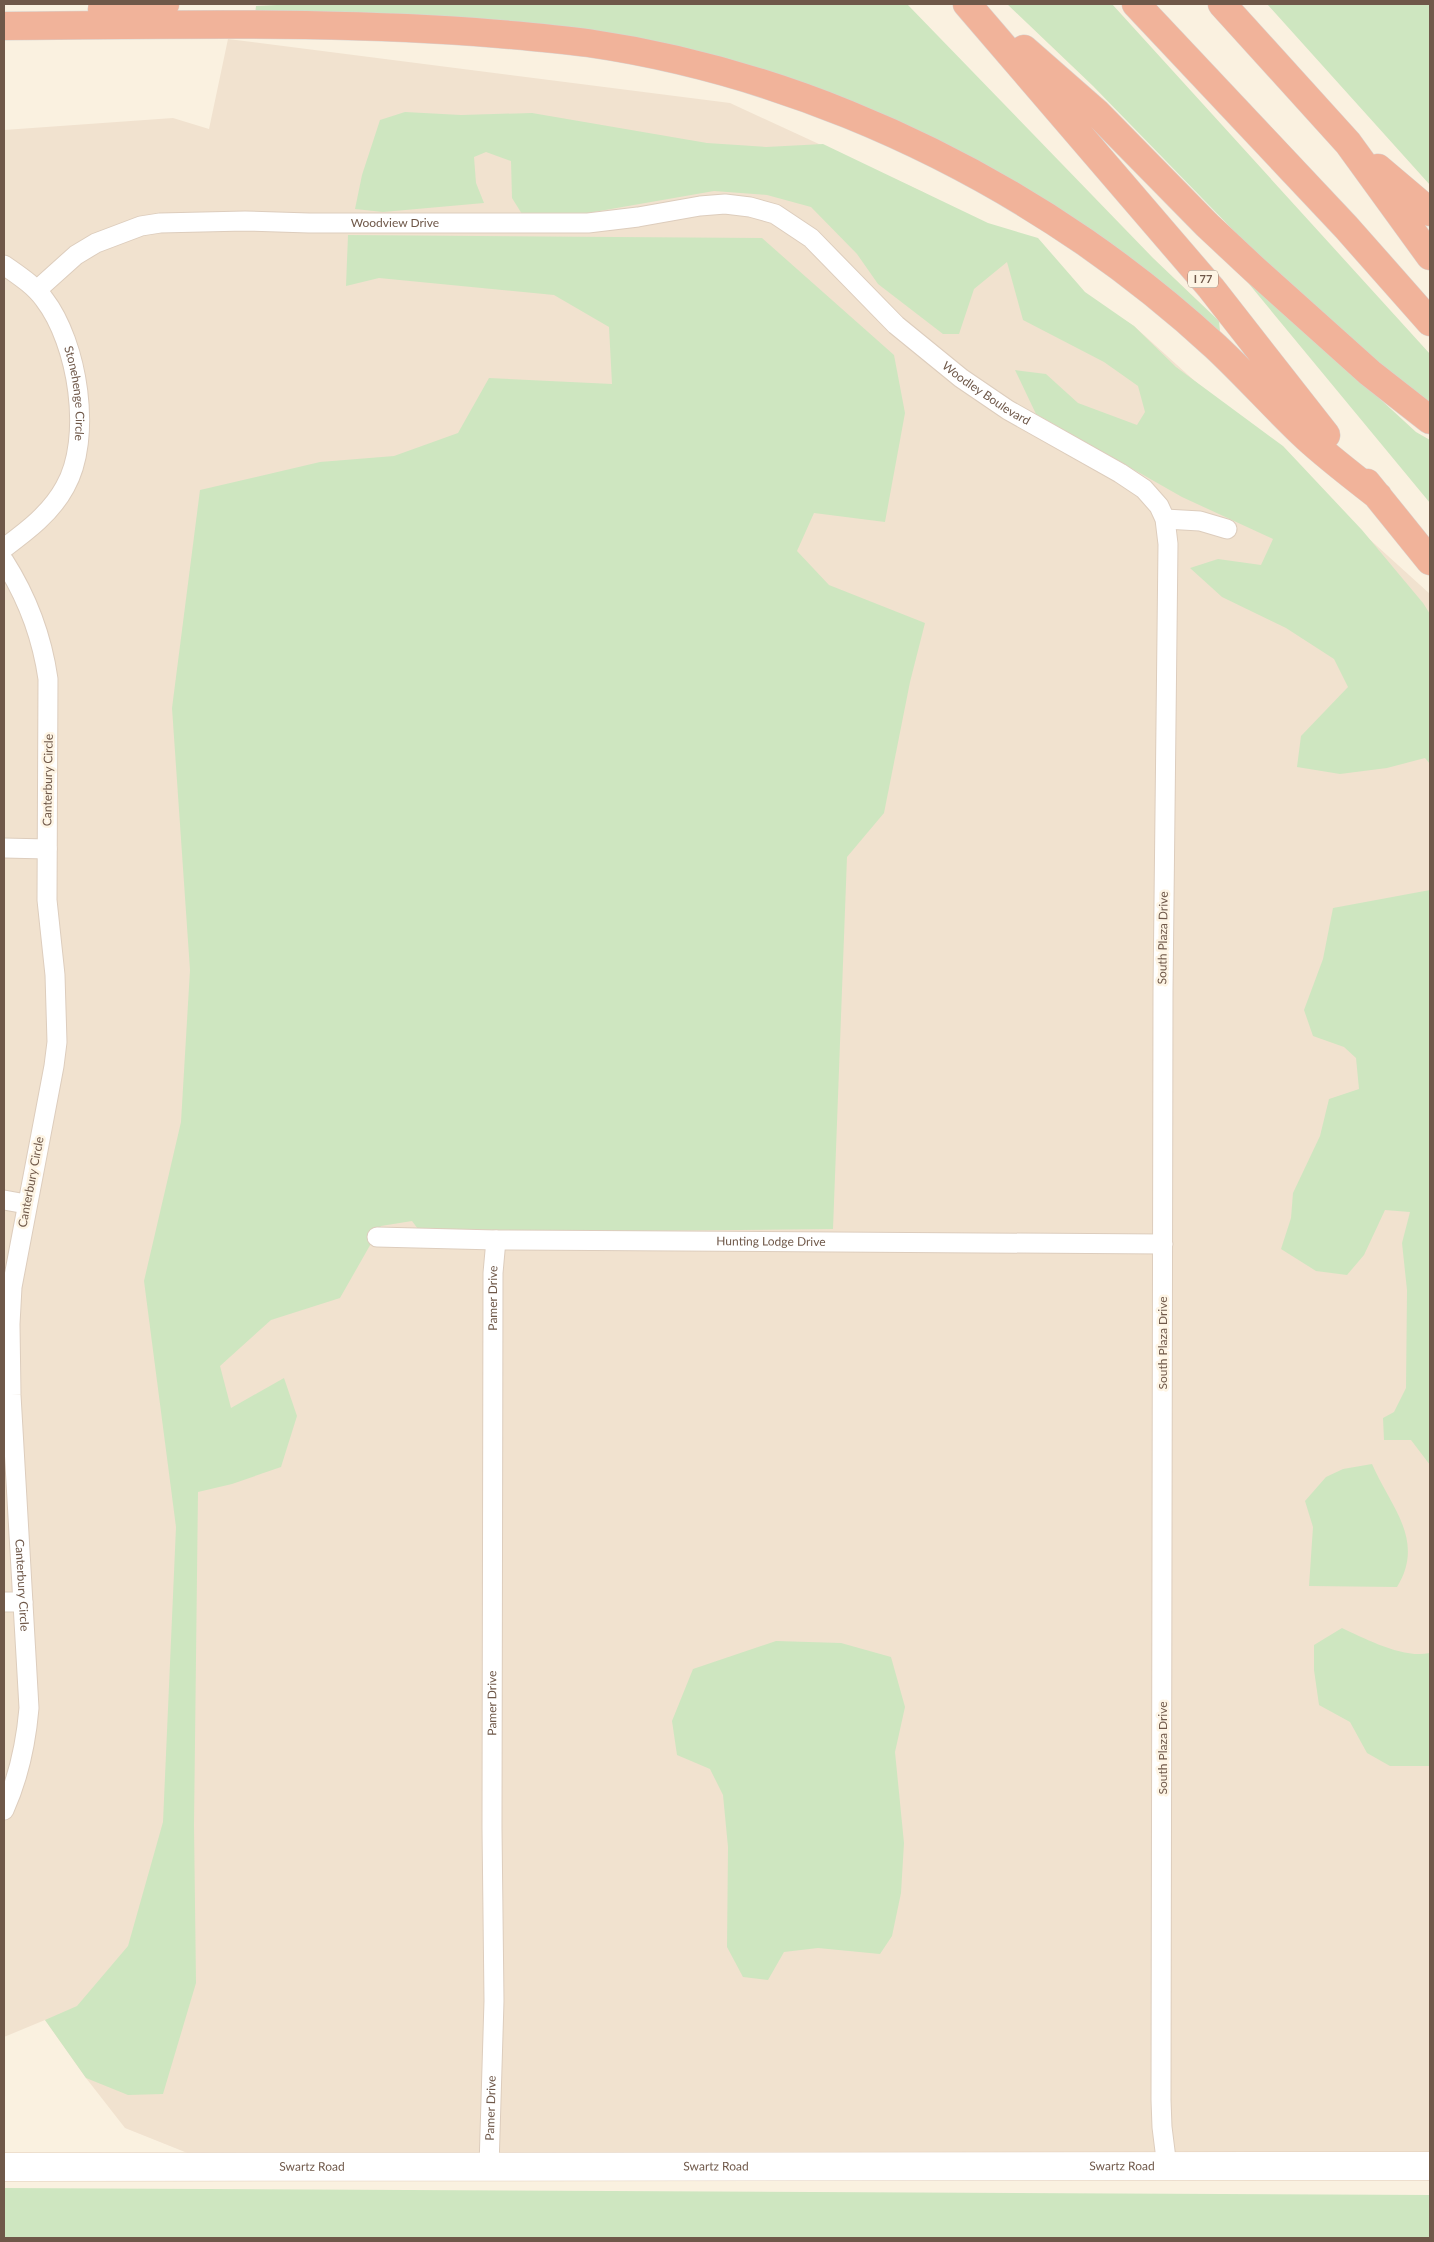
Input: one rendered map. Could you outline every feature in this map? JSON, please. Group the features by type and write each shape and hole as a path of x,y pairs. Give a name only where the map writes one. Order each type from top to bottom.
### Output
{"highway":[{"path":"4,16 165,4"},
{"name":"I 77","path":"967,4 1210,288 1301,404 1430,561"},
{"path":"972,4 1097,113 1207,225 1254,269 1370,373 1430,420"},
{"path":"1136,4 1346,227 1430,322"},
{"path":"1222,4 1348,143 1430,256"},
{"path":"4,26 250,23 342,25 539,37 590,43 686,62 798,96 910,141 998,188 1087,243 1181,316 1253,382 1307,438 1378,496"},
{"path":"1348,143 1430,212"}],"street":[{"name":"Woodview Drive","path":"37,290 76,255 96,243 141,226 160,223 245,221 309,223 588,222 638,217 700,206 725,204 750,206 769,212"},
{"name":"Woodley Boulevard","path":"769,212 787,221 811,238 896,325 961,378 1008,410 1120,472 1144,489 1159,506 1165,519"},
{"name":"Stonehenge Circle","path":"4,265 37,290 57,319 67,339 75,368 78,390 79,429 75,461 66,486 56,503 40,520 4,548"},
{"path":"1165,519 1200,521 1227,529"},
{"name":"South Plaza Drive","path":"1165,519 1168,544 1163,991 1161,2100 1167,2166"},
{"name":"Canterbury Circle","path":"4,561 26,601 45,658 49,711 47,900 55,975 57,1042 12,1286 10,1324 11,1395 29,1695 26,1737 15,1783 4,1810"},
{"path":"4,848 47,849"},
{"path":"4,1200 26,1204"},
{"name":"Hunting Lodge Drive","path":"377,1237 496,1240 1163,1244"},
{"name":"Pamer Drive","path":"490,2167 494,2001 492,1828 493,1273 496,1240"},
{"path":"4,1602 23,1602"},
{"name":"Swartz Road","path":"4,2167 1430,2166"}],"shaded area":[{"path":"228,39 730,103 923,192 1134,326 1430,594 1430,2155 190,2154 125,2128 86,2078 45,2020 4,2037 4,130 173,118 209,129"}],"green space":[{"path":"297,4 907,4 1153,258 1219,321 1221,341 1052,213 734,67 255,15 256,6"},
{"path":"1007,4 1112,4 1430,354 1430,404 1309,308 1093,86"},
{"path":"1267,4 1430,4 1430,185"},
{"path":"405,112 461,115 532,113 707,143 766,147 823,144 988,223 1038,238 1085,292 1134,326 1176,367 1283,446 1362,530 1423,603 1430,614 1430,764 1425,758 1387,768 1340,774 1297,767 1301,736 1348,687 1334,659 1286,628 1222,597 1190,568 1218,559 1261,565 1273,539 1182,497 1036,414 1015,370 1046,374 1078,403 1137,425 1145,412 1138,386 1104,362 1023,320 1007,262 974,289 959,334 943,334 878,284 857,254 811,207 767,195 714,191 588,213 522,214 512,198 511,161 486,152 474,157 476,183 484,203 383,212 355,209 362,175 380,120"},
{"path":"348,235 762,238 894,355 905,413 885,522 814,513 797,551 829,585 925,623 910,682 884,813 847,857 833,1229 421,1233 412,1221 381,1226 340,1298 271,1320 220,1366 231,1408 284,1378 297,1416 281,1467 232,1484 198,1492 194,1825 196,1983 163,2094 128,2095 86,2078 45,2020 77,2006 128,1946 163,1822 176,1527 144,1281 181,1122 190,970 172,708 200,490 320,462 394,456 458,433 489,378 612,384 609,327 554,295 379,278 346,286"},
{"path":"1230,261 1416,432 1430,440 1430,503"},
{"path":"1430,890 1430,1465 1411,1440 1384,1440 1383,1418 1394,1412 1406,1388 1407,1290 1402,1243 1410,1212 1385,1210 1364,1255 1347,1275 1316,1271 1281,1249 1291,1218 1293,1193 1320,1136 1329,1099 1359,1089 1356,1058 1344,1047 1313,1036 1304,1010 1323,959 1333,908"},
{"path":"1372,1464 1402,1524 1407,1539 1408,1554 1405,1570 1397,1587 1309,1586 1313,1527 1305,1501 1326,1477 1343,1469"},
{"path":"1342,1628 1397,1651 1419,1654 1430,1653 1430,1766 1390,1766 1367,1753 1350,1722 1319,1705 1314,1670 1314,1645"},
{"path":"776,1641 841,1643 891,1657 905,1707 895,1752 904,1843 901,1893 892,1936 880,1954 818,1948 784,1952 768,1980 743,1977 727,1947 728,1847 723,1795 710,1769 677,1755 672,1721 693,1669"},
{"path":"4,2188 1430,2195 1430,2238 4,2238"}]}
